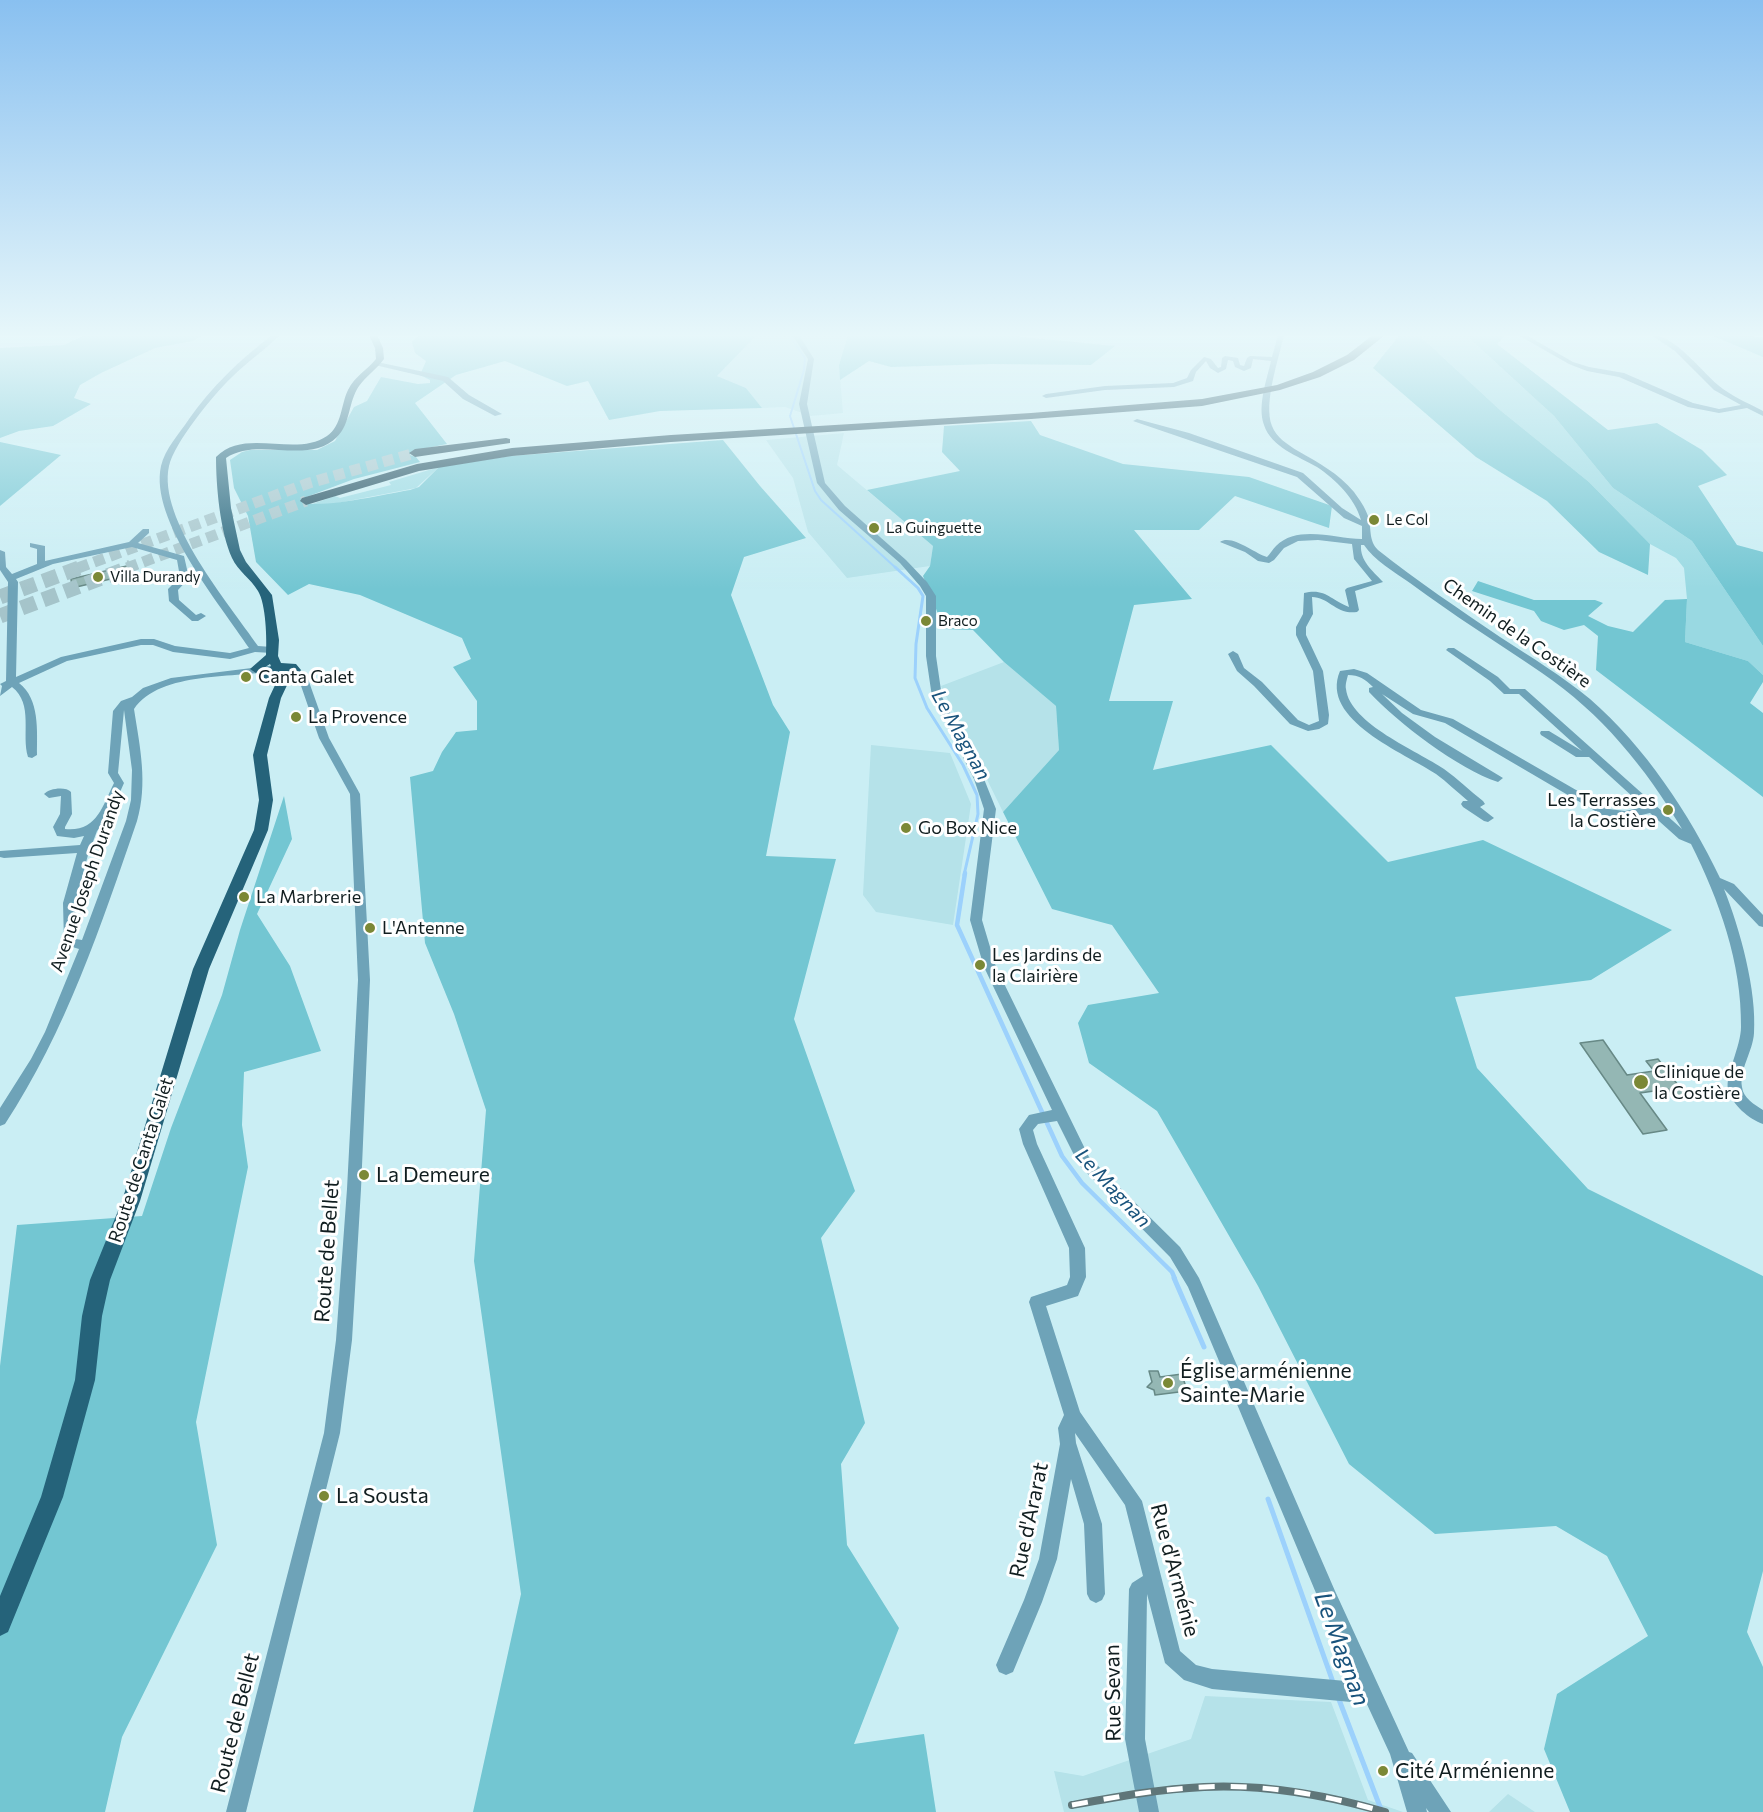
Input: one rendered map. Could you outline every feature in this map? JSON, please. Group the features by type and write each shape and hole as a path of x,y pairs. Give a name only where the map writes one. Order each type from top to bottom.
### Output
{"highway":[{"path":"414,453 482,443 547,437 812,420"},
{"path":"306,501 417,468 488,455 557,448 975,420"}],"main road":[{"path":"256,669 278,669 263,588 238,558 221,457 237,448 300,447 330,439 340,430 343,420"},
{"name":"Route de Canta Galet","path":"0,1624 52,1497 68,1446 85,1380 92,1317 100,1280 131,1201 201,969 261,830 266,800 260,755 278,669"}],"street":[{"path":"191,420 172,448 164,470 166,501 192,559 255,649 278,669"},
{"path":"807,420 822,483 849,513 891,549 931,596 931,656 937,697 982,787 990,809 977,900 978,932 1017,1028 1048,1116 1084,1161 1175,1252 1194,1283 1328,1598 1399,1752 1417,1812"},
{"path":"1233,654 1240,669 1258,684 1294,722 1308,728 1320,725 1324,722 1324,715 1318,671 1301,635 1301,627 1308,614 1309,593 1322,594 1346,611 1351,611 1354,609 1350,590 1378,582 1360,560 1356,549 1362,542 1365,524 1359,506 1330,474 1270,432 1266,420"},
{"path":"1137,421 1186,435 1300,476 1311,481 1346,516 1365,524"},
{"path":"11,578 41,566 132,544 146,531"},
{"path":"1224,542 1248,550 1261,559 1269,560 1279,547 1287,542 1323,537 1362,542"},
{"name":"Chemin de la Costière","path":"1362,542 1457,611 1573,688 1621,737 1676,810 1696,842 1736,935 1747,1026 1745,1049 1735,1071 1734,1088 1746,1106 1763,1118"},
{"path":"132,544 181,558 185,578 173,589 174,601 195,619 201,616"},
{"path":"33,545 42,548 41,566"},
{"path":"0,693 5,684 13,582 2,567 1,552"},
{"path":"5,684 64,659 141,642 154,642 181,650 238,657 255,649"},
{"path":"1451,650 1494,679 1508,692 1521,691 1652,809 1686,838 1696,842"},
{"path":"226,674 256,669"},
{"path":"87,946 74,945 69,938 69,903 92,830 103,817 119,783 113,773 118,711 125,703 152,688 171,681 278,669"},
{"name":"Route de Bellet","path":"236,1812 332,1433 344,1340 354,1200 364,980 355,794 324,738 309,691 278,669"},
{"path":"1479,804 1440,772 1375,734 1353,711 1344,697 1339,682 1343,673 1356,670 1418,712 1449,721 1606,812 1625,815 1652,809"},
{"path":"5,684 19,687 29,705 32,755"},
{"path":"1380,688 1373,690 1419,730 1479,770 1498,778"},
{"name":"Avenue Joseph Durandy","path":"0,1120 34,1067 87,946 135,807 139,781 129,709 135,699"},
{"path":"1545,733 1580,755 1591,754"},
{"path":"1440,772 1442,779 1452,791 1488,818"},
{"path":"49,794 66,792 66,814 59,827 62,833 74,834 92,830"},
{"path":"4,854 85,849"},
{"path":"1713,880 1730,887 1763,923"},
{"path":"1048,1116 1026,1129 1029,1144 1077,1248 1078,1277 1072,1291 1037,1302 1073,1416"},
{"name":"Rue d'Ararat","path":"1006,1665 1034,1602 1048,1559 1068,1444 1066,1428 1073,1416"},
{"name":"Rue d'Arménie","path":"1073,1416 1133,1501 1172,1656 1191,1673 1212,1679 1318,1690 1351,1692 1371,1690"},
{"path":"1068,1444 1093,1524 1096,1594"},
{"name":"Rue Sevan","path":"1149,1812 1136,1739 1135,1696 1138,1589 1153,1582"},
{"path":"1399,1752 1441,1812"}],"shaded area":[{"path":"0,420 64,420 53,426 19,431 0,438"},
{"path":"347,420 428,420 447,444 412,451 410,455 416,457 420,462 354,479 301,499 301,501 308,504 335,503 410,490 419,487 439,467 510,456 723,440 806,538 744,557 731,595 773,705 790,732 766,856 836,859 794,1019 855,1191 821,1238 865,1423 841,1464 847,1545 899,1628 854,1744 924,1734 936,1812 473,1812 521,1594 474,1261 486,1110 454,1014 425,943 410,777 433,771 442,752 456,732 477,730 477,701 453,667 471,659 462,638 360,595 309,584 288,595 256,562 248,516 234,488 230,460 250,450 317,450 335,441"},
{"path":"1433,420 1512,420 1589,482 1650,544 1648,575 1599,552 1547,501 1476,457"},
{"path":"1512,420 1557,420 1613,488 1692,541 1763,646 1763,675 1748,661 1685,642 1687,599 1684,568 1676,558 1650,544 1589,482"},
{"path":"1557,420 1595,420 1608,430 1657,423 1702,450 1727,475 1698,486 1737,545 1763,552 1763,646 1692,541 1613,488"},
{"path":"1031,421 1040,435 1123,464 1249,477 1332,506 1329,528 1235,496 1199,530 1134,530 1192,599 1134,605 1109,701 1173,701 1153,770 1271,745 1388,862 1483,840 1672,930 1591,980 1455,997 1477,1068 1588,1189 1763,1276 1763,1571 1747,1632 1763,1667 1763,1812 1570,1812 1544,1749 1557,1694 1648,1636 1607,1556 1556,1526 1435,1534 1349,1464 1258,1286 1157,1111 1089,1063 1078,1023 1088,1005 1159,993 1112,925 1052,909 1003,812 1059,750 1056,706 1004,662 973,630 944,629 923,576 930,566 933,546 867,490 960,471 942,452 944,426"},
{"path":"844,433 837,465 933,546 930,566 847,578 808,532 793,478 766,440"},
{"path":"0,442 61,455 0,506"},
{"path":"439,467 416,488 322,506 309,505 335,496 340,498 391,485 389,482"},
{"path":"1478,581 1534,600 1595,600 1603,603 1588,616 1608,626 1633,632 1665,600 1687,599 1685,642 1748,661 1763,675 1763,682 1750,703 1763,713 1763,797 1596,670 1598,636 1584,625 1564,630 1541,621 1534,611 1472,591"},
{"path":"1004,662 1056,706 1059,750 1003,812 941,686"},
{"path":"871,745 950,753 971,804 953,925 876,912 863,895"},
{"path":"284,796 292,839 257,914 290,966 321,1051 244,1072 242,1125 248,1167 196,1422 217,1545 122,1737 105,1812 0,1812 0,1366 17,1225 142,1216 171,1128 222,995 240,930"},
{"path":"1205,1696 1331,1702 1368,1800 1403,1812 1064,1812 1054,1771 1083,1776 1191,1739"},
{"path":"1508,1794 1535,1812 1489,1812"}],"building":[{"name":"Villa Durandy","path":"131,565 132,574 72,588 71,579"},
{"name":"Clinique de la Costière","path":"1603,1040 1627,1075 1654,1071 1646,1061 1658,1059 1688,1098 1676,1100 1668,1089 1640,1093 1667,1130 1643,1134 1580,1043"},
{"name":"Église arménienne Sainte-Marie","path":"1149,1371 1158,1371 1160,1377 1182,1374 1187,1391 1155,1395 1154,1390 1147,1387 1152,1382"}],"waterway":[{"name":"Le Magnan","path":"791,420 815,491 821,500 896,568"},
{"name":"Le Magnan","path":"895,567 918,588 923,596 916,644 915,678 927,708 963,765 977,795 978,814 964,875"},
{"name":"Le Magnan","path":"965,873 957,925 1062,1156 1082,1183 1172,1272 1175,1279"},
{"name":"Le Magnan","path":"1174,1278 1204,1347"},
{"name":"Le Magnan","path":"1268,1499 1334,1685"},
{"name":"Le Magnan","path":"1338,1697 1382,1812"}],"tunnel":[{"path":"78,568 309,483 415,453"},
{"path":"127,568 306,501"},
{"path":"0,597 82,567"},
{"path":"0,616 131,567"}],"railway":[{"path":"1072,1805 1154,1791 1250,1787 1296,1792 1385,1812"}],"place":[{"name":"Le Col","path":"1374,520"},
{"name":"La Guinguette","path":"874,528"},
{"name":"Villa Durandy","path":"98,577"},
{"name":"Braco","path":"926,621"},
{"name":"Canta Galet","path":"246,677"},
{"name":"La Provence","path":"296,717"},
{"name":"Les Terrasses la Costière","path":"1668,810"},
{"name":"Go Box Nice","path":"906,828"},
{"name":"La Marbrerie","path":"244,897"},
{"name":"L'Antenne","path":"370,928"},
{"name":"Les Jardins de la Clairière","path":"980,965"},
{"name":"Clinique de la Costière","path":"1641,1082"},
{"name":"La Demeure","path":"364,1175"},
{"name":"Église arménienne Sainte-Marie","path":"1168,1383"},
{"name":"La Sousta","path":"324,1496"},
{"name":"Cité Arménienne","path":"1383,1771"}]}
